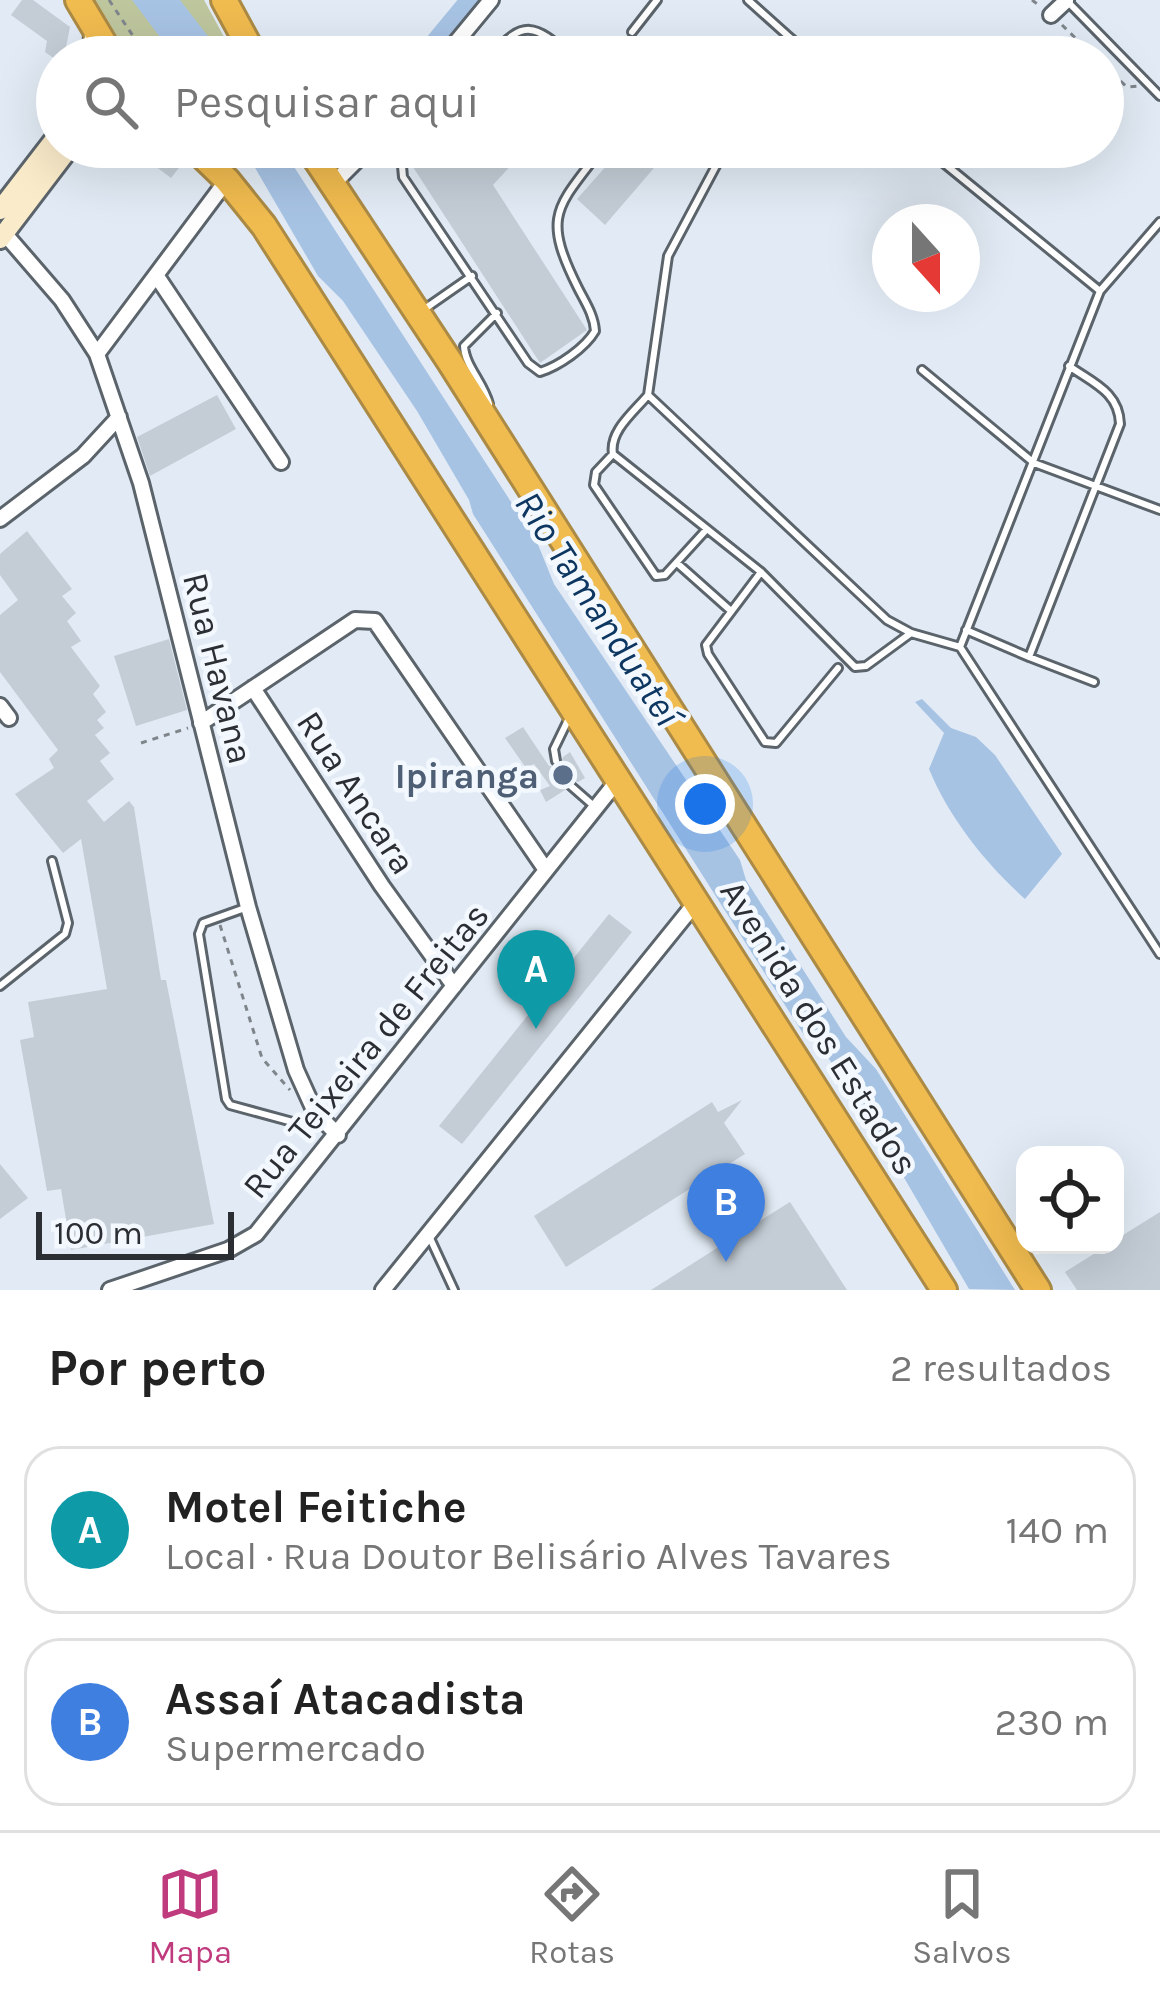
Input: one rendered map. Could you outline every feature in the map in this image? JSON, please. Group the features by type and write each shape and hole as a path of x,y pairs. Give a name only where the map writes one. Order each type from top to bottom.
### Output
{"highway":[{"path":"77,0 90,36"},
{"path":"224,0 244,36"},
{"name":"Avenida dos Estados","path":"214,168 264,226 944,1290"},
{"name":"Avenida dos Estados","path":"328,168 1038,1290"}],"main road":[{"path":"0,210 36,163"},
{"path":"2,236 54,168"}],"street":[{"path":"461,36 491,0"},
{"path":"1051,15 1065,0"},
{"path":"339,180 350,168"},
{"path":"97,354 227,181"},
{"name":"Rua Havana","path":"2,236 62,300 97,354 141,483 248,907 306,1096 338,1135"},
{"path":"156,275 281,462"},
{"path":"0,519 83,456 119,417"},
{"path":"202,723 355,620 368,620 380,626 546,870"},
{"name":"Rua Ancara","path":"253,688 382,886 454,986"},
{"name":"Rua Teixeira de Freitas","path":"110,1290 243,1243 256,1234 618,779"},
{"path":"383,1290 697,901"}],"lane":[{"path":"632,32 656,0"},
{"path":"748,0 787,35"},
{"path":"1065,0 1101,36"},
{"path":"512,36 527,28 538,28 547,36"},
{"path":"1124,60 1160,96"},
{"path":"402,168 403,177 533,370 540,372 591,339 595,323 561,255 555,219 562,201 587,168"},
{"path":"715,168 668,256 648,395 618,430 611,444 613,454 761,572 855,667 866,666 910,633"},
{"path":"950,168 1100,291"},
{"path":"960,647 1100,291 1160,222"},
{"path":"419,313 472,276"},
{"path":"490,425 485,389 464,346 497,313"},
{"path":"1028,657 1120,424 1120,408 1112,395 1070,366"},
{"path":"922,370 1034,463 1160,510"},
{"path":"648,395 887,620 910,633 960,647 1160,954"},
{"path":"613,454 596,472 594,485 656,576 665,575 706,530"},
{"path":"676,563 731,610"},
{"path":"761,572 710,636 708,654 766,742 776,743 838,668"},
{"path":"966,630 1094,682"},
{"path":"556,761 554,748 573,709"},
{"path":"571,786 595,807"},
{"path":"0,986 65,934 68,922 52,861"},
{"path":"248,907 203,923 199,934 227,1103 300,1124 323,1120"},
{"path":"428,1232 454,1290"}],"path":[{"path":"109,0 133,36"},
{"path":"1032,0 1073,36"},
{"path":"1124,85 1127,88"},
{"path":"141,743 202,723"},
{"path":"218,918 262,1058 282,1085 306,1096"}],"green space":[{"path":"87,0 204,0 224,36 111,36"}],"water":[{"path":"132,0 180,0 208,36 159,36"},
{"path":"255,168 295,168 537,542 554,584 740,860 746,880 846,1037 876,1069 1015,1290 969,1289 875,1128 823,1050 804,1035 473,514 417,411 343,301 318,276"},
{"path":"922,699 951,728 976,737 995,755 1062,854 1025,899 970,839 937,787 929,769 944,733 915,702"}],"building":[{"path":"22,0 33,0 70,27 68,36 40,36 11,15"},
{"path":"158,168 179,168 171,178"},
{"path":"414,168 509,168 493,185 587,330 540,363"},
{"path":"604,168 654,168 605,225 577,199"},
{"path":"217,395 236,429 150,476 137,437"},
{"path":"27,531 72,589 62,596 76,613 67,621 81,641 71,647 100,686 93,694 106,712 97,720 104,728 95,735 110,753 100,761 114,779 87,801 104,822 129,801 134,807 161,980 166,980 214,1224 71,1250 61,1189 47,1191 20,1040 34,1037 28,1002 107,989 81,839 63,853 15,794 54,768 49,759 58,750 0,672 0,615 18,600 0,575 0,554"},
{"path":"169,639 187,710 136,726 114,656"},
{"path":"523,727 549,766 560,767 570,752 585,778 568,779 565,790 546,802 540,790 550,786 534,764 526,768 505,738"},
{"path":"609,914 632,932 462,1144 439,1126"},
{"path":"742,1100 724,1123 745,1154 566,1267 534,1216 712,1102 718,1112"},
{"path":"0,1164 28,1198 0,1219"},
{"path":"790,1202 847,1290 651,1290 739,1234"},
{"path":"1160,1212 1160,1290 1077,1290 1065,1272 1094,1254 1124,1254 1124,1234"}],"waterway":[{"path":"443,36 473,0"}],"place":[{"name":"Ipiranga","path":"563,775"},
{"name":"Motel Feitiche","path":"536,1029"},
{"name":"Assaí Atacadista","path":"726,1262"}],"water label":[{"name":"Rio Tamanduateí","path":"599,608"}]}
